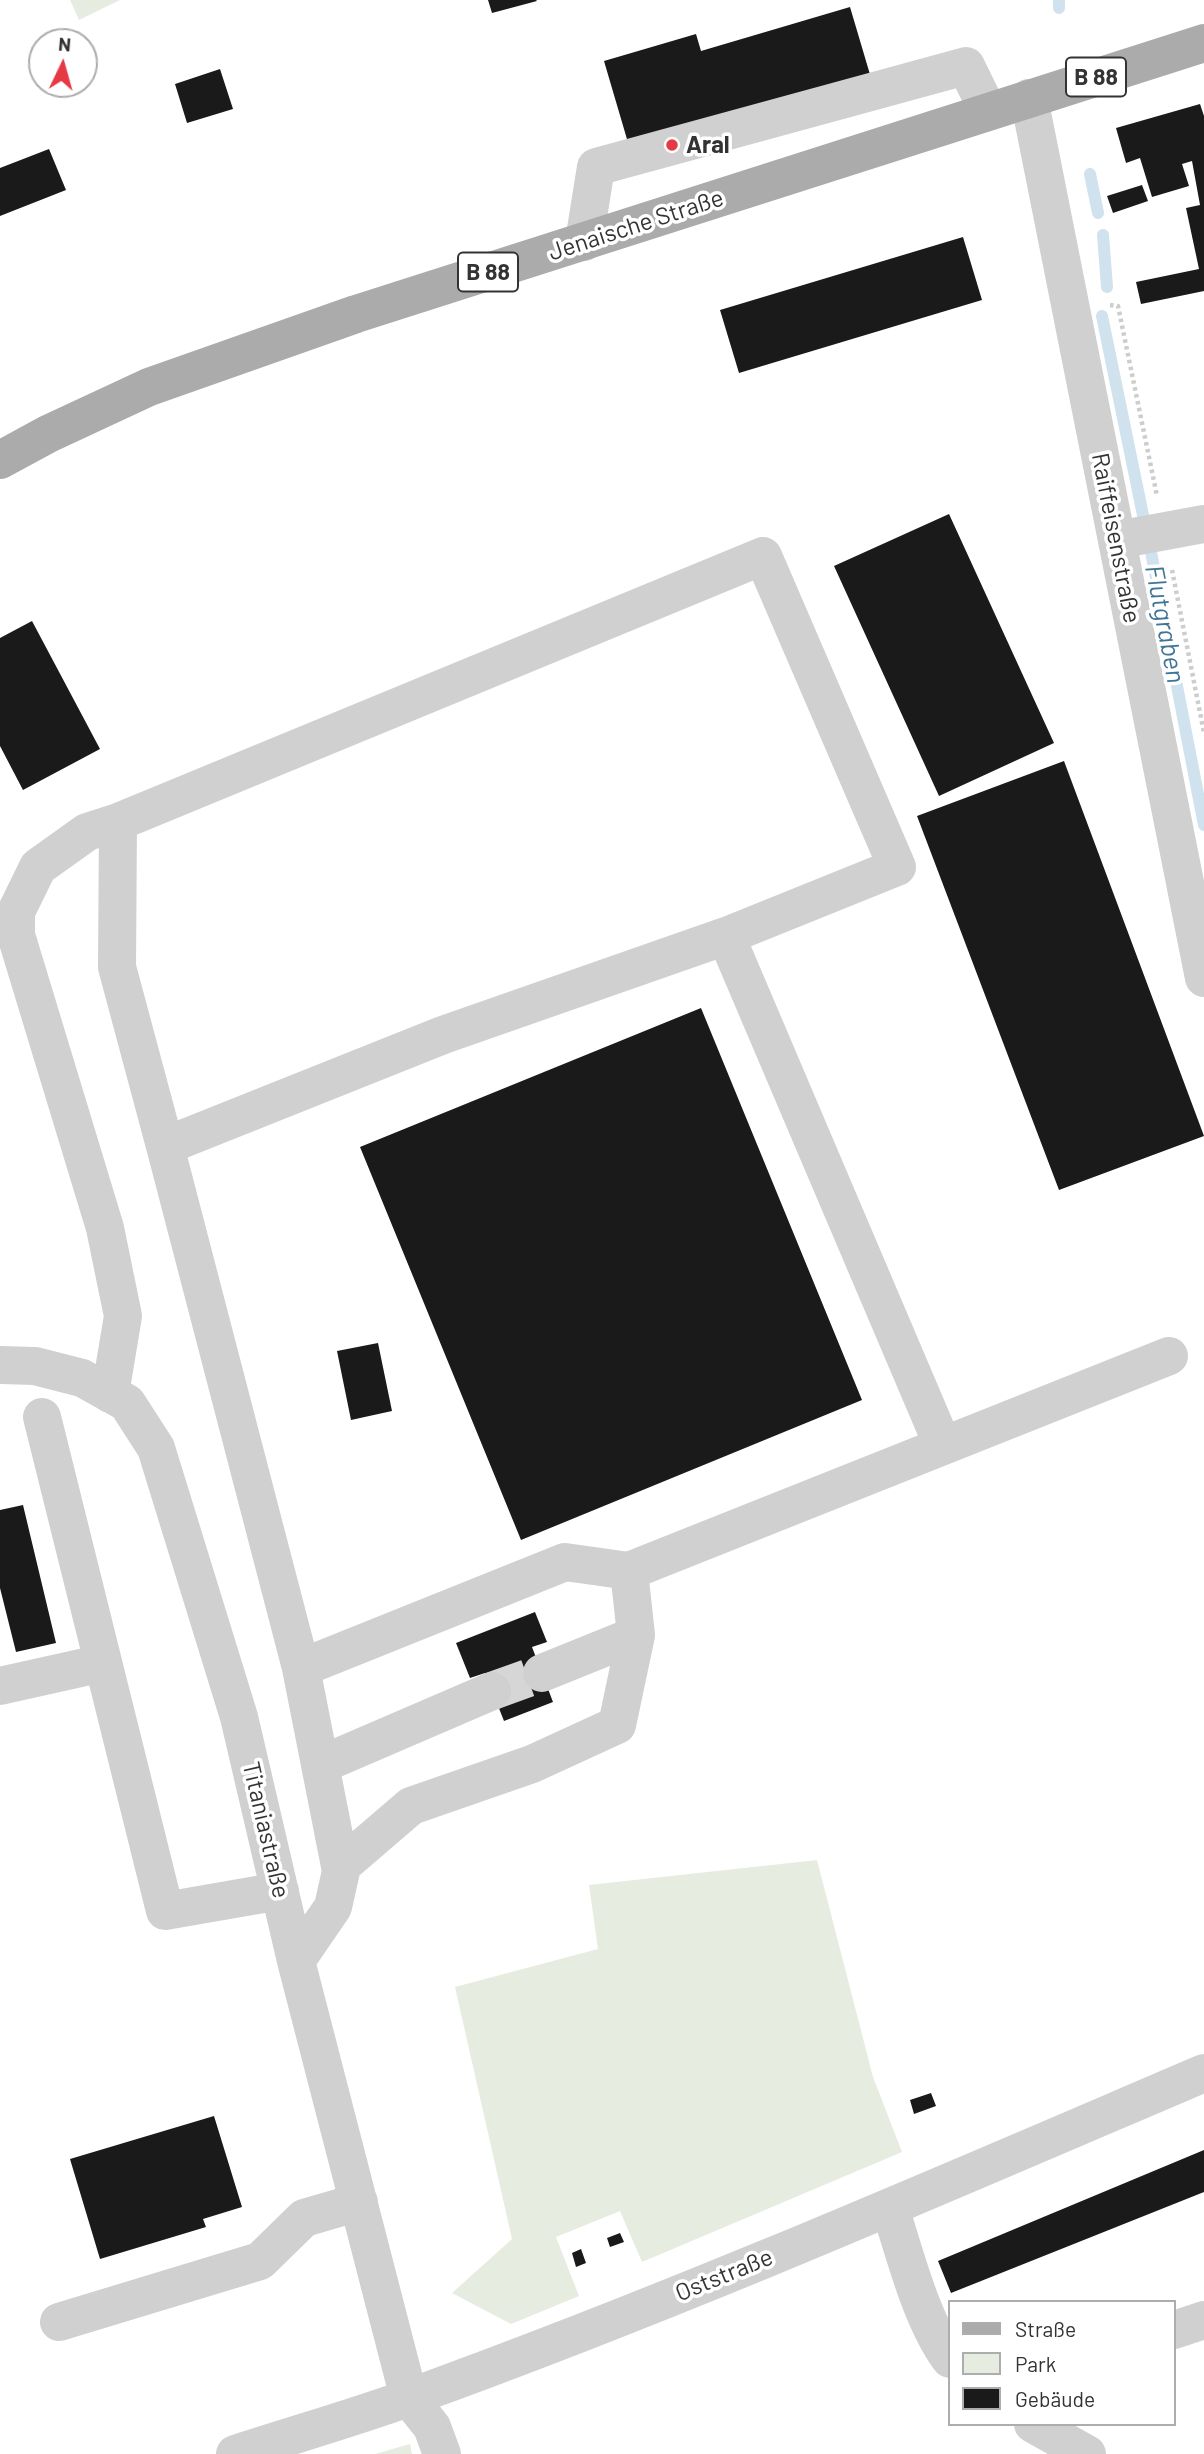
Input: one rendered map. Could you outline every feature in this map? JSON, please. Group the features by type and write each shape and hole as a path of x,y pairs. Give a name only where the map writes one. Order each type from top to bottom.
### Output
{"main road":[{"name":"Jenaische Straße","path":"0,460 48,434 149,387 356,314 1204,43"}],"street":[{"path":"584,242 596,167 966,66 988,111"},
{"name":"Raiffeisenstraße","path":"1029,98 1204,978"},
{"path":"1117,541 1204,524"},
{"path":"110,1394 123,1316 105,1228 16,935 16,912 38,867 87,832 118,822 763,556 897,867 726,936 443,1035 165,1146"},
{"path":"118,822 117,967 301,1668 340,1867 333,1907 296,1961"},
{"path":"726,936 943,1446"},
{"path":"301,1668 565,1562 629,1571 1169,1356"},
{"name":"Titaniastraße","path":"0,1365 35,1366 82,1378 127,1403 156,1448 240,1717 296,1961 409,2398"},
{"path":"42,1417 165,1911 280,1891"},
{"path":"340,1867 411,1806 532,1764 617,1725 636,1635 629,1571"},
{"path":"542,1673 636,1635"},
{"path":"0,1686 103,1663"},
{"path":"320,1765 492,1691"},
{"name":"Oststraße","path":"234,2454 409,2398 671,2297 890,2208 1204,2073"},
{"path":"60,2322 260,2261 304,2218 359,2202"},
{"path":"890,2208 919,2295 948,2355"},
{"path":"1176,2329 1204,2320"},
{"path":"409,2398 432,2427 442,2454"},
{"path":"1037,2426 1087,2454"}],"green space":[{"path":"70,0 120,0 79,20"},
{"path":"817,1860 873,2077 902,2152 642,2262 620,2211 556,2237 579,2296 511,2324 452,2293 512,2239 455,1987 598,1949 589,1885"},
{"path":"410,2444 412,2454 375,2454"}],"building":[{"path":"488,0 536,0 537,1 492,13"},
{"path":"850,7 874,88 629,146 604,61 696,34 701,51"},
{"path":"220,69 233,109 187,123 175,84"},
{"path":"1200,104 1204,116 1204,291 1141,304 1136,282 1199,269 1186,208 1200,205 1192,161 1182,164 1189,186 1152,197 1140,158 1126,163 1116,128"},
{"path":"49,149 66,190 0,216 0,168"},
{"path":"1142,185 1148,201 1113,213 1107,196"},
{"path":"963,237 982,300 739,373 720,310"},
{"path":"949,514 1054,743 939,796 834,566"},
{"path":"32,621 100,749 23,790 0,746 0,638"},
{"path":"1064,761 1204,1136 1059,1190 917,816"},
{"path":"701,1008 862,1400 521,1540 360,1147"},
{"path":"378,1343 392,1411 351,1420 337,1351"},
{"path":"23,1505 56,1643 16,1652 0,1588 0,1510"},
{"path":"535,1612 547,1642 532,1647 553,1702 504,1721 485,1673 470,1678 456,1643"},
{"path":"931,2093 936,2106 914,2114 910,2100"},
{"path":"214,2116 242,2207 203,2219 206,2227 100,2259 70,2159"},
{"path":"1204,2150 1204,2192 951,2293 938,2261"},
{"path":"620,2233 624,2242 610,2247 607,2238"},
{"path":"581,2249 586,2263 576,2267 572,2253"}],"waterway":[{"name":"Flutgraben","path":"1059,0 1059,8"},
{"name":"Flutgraben","path":"1090,174 1098,213"},
{"name":"Flutgraben","path":"1103,235 1107,287"},
{"name":"Flutgraben","path":"1102,316 1144,520"},
{"name":"Flutgraben","path":"1150,547 1204,825"}],"tunnel":[{"path":"492,1691 542,1673"}],"place":[{"name":"Aral","path":"672,145"}]}
